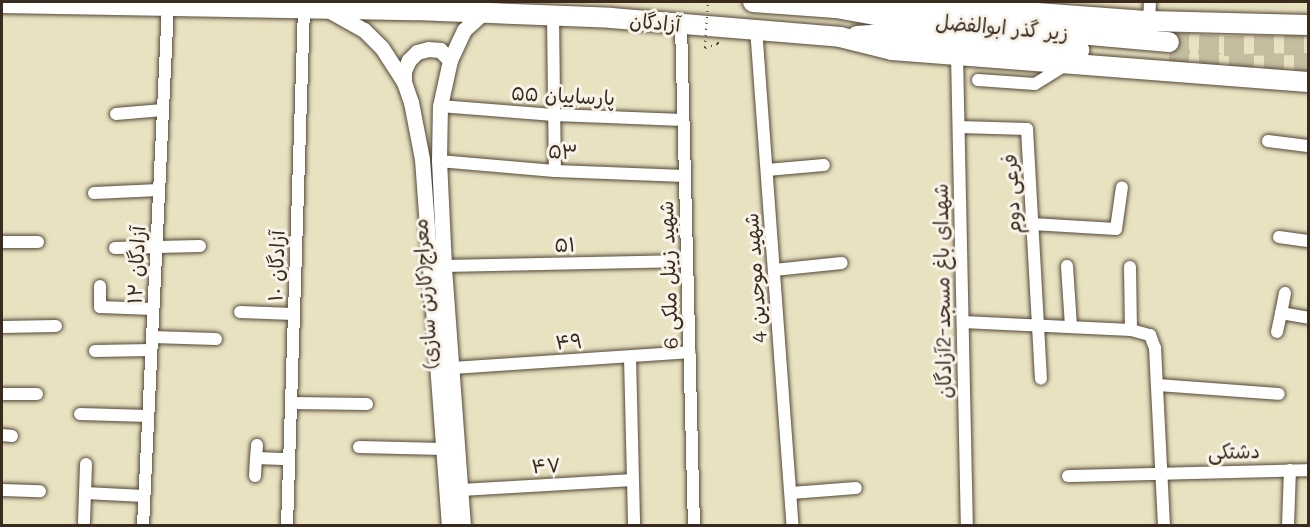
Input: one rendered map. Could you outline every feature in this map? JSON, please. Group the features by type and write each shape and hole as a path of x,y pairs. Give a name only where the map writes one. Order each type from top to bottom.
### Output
{"main road":[{"name":"آزادگان","path":"8,2 483,13 756,28 840,37"},
{"path":"761,2 836,8 901,3 1150,11 1304,28"},
{"name":"زیر گذر ابوالفضل","path":"836,8 887,17 1169,50 888,34 840,37"},
{"path":"840,37 892,50 1308,82"},
{"path":"1275,79 1304,73 1308,70"}],"street":[{"name":"۱۲ آزادگان","path":"143,525 168,6"},
{"name":"۱۰ آزادگان","path":"287,525 304,8"},
{"name":"معراج(کارتن سازی)","path":"326,9 364,30 382,48 404,82 411,102 422,159 449,525"},
{"name":"معراج(کارتن سازی)","path":"463,525 444,266 439,161 440,105 450,60 464,30 483,13"},
{"path":"553,16 555,171"},
{"name":"6 شهید زینل ملکی","path":"681,24 694,525"},
{"name":"4 شهید موحدین","path":"756,28 793,525"},
{"path":"404,82 404,70 409,60 417,52 428,49 440,50 450,60"},
{"name":"شهدای‌ باغ مسجد-2آزادگان","path":"957,56 967,525"},
{"path":"994,59 995,81"},
{"path":"978,80 1035,84 1070,63"},
{"name":"پارساییان ۵۵","path":"440,105 554,115 683,120"},
{"path":"116,114 163,110"},
{"name":"فرعی دوم","path":"958,127 1027,129 1041,379"},
{"path":"1268,141 1308,146"},
{"name":"۵۳","path":"439,161 555,171 685,176"},
{"path":"767,170 824,165"},
{"path":"1032,224 1116,229 1122,187"},
{"path":"94,193 159,189"},
{"path":"1279,237 1308,241"},
{"path":"2,242 38,242"},
{"path":"115,248 200,246"},
{"name":"۵۱","path":"444,266 687,261"},
{"path":"774,270 842,263"},
{"path":"1067,266 1071,327"},
{"path":"1130,267 1131,330"},
{"path":"100,286 100,310 153,309"},
{"path":"1277,332 1285,293"},
{"path":"240,312 294,314"},
{"path":"1281,314 1308,318"},
{"path":"963,322 1143,331 1154,341 1164,525"},
{"path":"2,327 56,326"},
{"path":"152,337 216,339"},
{"path":"96,351 151,350"},
{"name":"۴۹","path":"451,368 689,352"},
{"path":"630,357 634,525"},
{"path":"1157,385 1279,394"},
{"path":"2,394 38,394"},
{"path":"291,403 367,404"},
{"path":"80,414 148,416"},
{"path":"255,476 257,445"},
{"path":"359,447 444,450"},
{"path":"256,458 289,459"},
{"path":"84,522 86,464"},
{"path":"1288,525 1290,470"},
{"name":"دشتکی","path":"1068,476 1308,470"},
{"name":"۴۷","path":"461,490 633,480"},
{"path":"791,493 856,488"},
{"path":"2,490 40,491"},
{"path":"85,494 144,496"}],"path":[{"path":"708,2 705,48 718,44"}],"tunnel":[{"path":"1169,42 1224,46 1308,45"},
{"path":"1169,58 1234,64 1308,63"}]}
